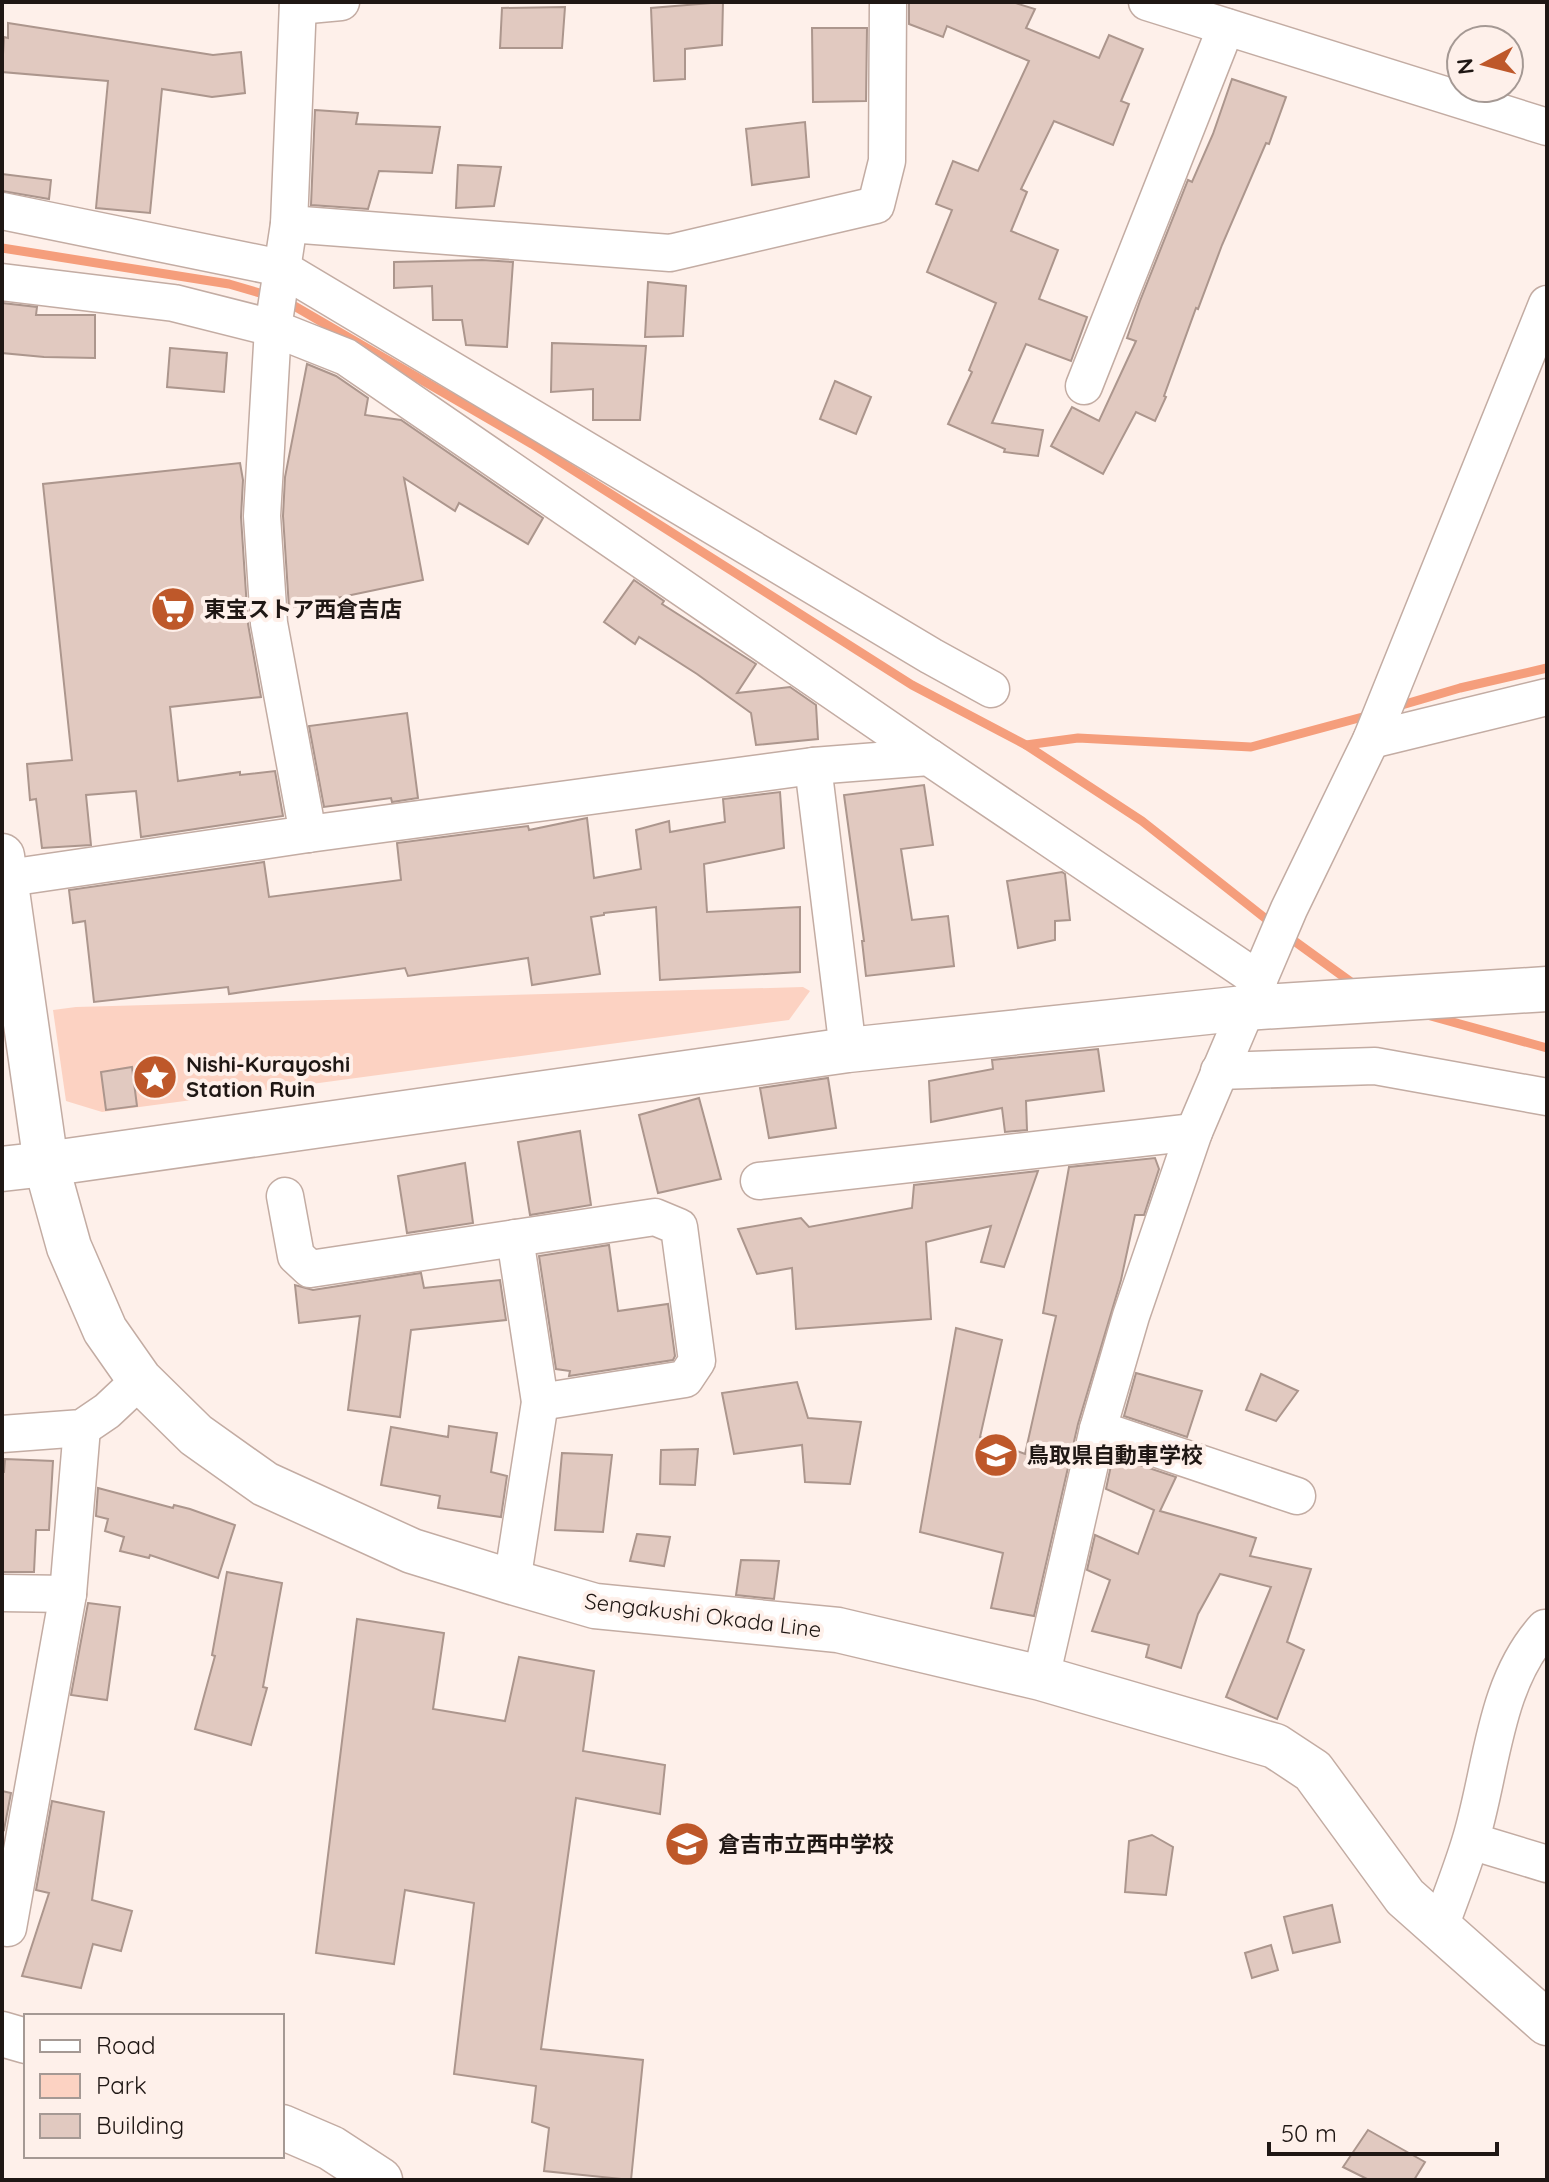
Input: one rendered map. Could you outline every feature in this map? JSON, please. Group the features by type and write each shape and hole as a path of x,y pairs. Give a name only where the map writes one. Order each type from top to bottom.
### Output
{"main road":[{"name":"Sengakushi Okada Line","path":"3,871 46,1164 69,1247 105,1330 140,1380 196,1435 265,1484 412,1551 595,1606 838,1630 1041,1678 1275,1746 1313,1771 1405,1897 1547,2023"},
{"path":"2,1169 848,1050 1259,979 1336,1002 1547,989"},
{"path":"2,2034 24,2040"},
{"path":"284,2128 331,2148 380,2180"}],"street":[{"path":"308,834 269,623 262,516 273,328 289,224 298,4 341,2"},
{"path":"289,224 670,253 876,205 887,161 888,2"},
{"path":"1147,2 1547,127"},
{"path":"1084,386 1226,27"},
{"path":"2,211 281,268 991,689"},
{"path":"2,282 174,303 273,328 346,357 1259,979"},
{"path":"1041,1678 1098,1429 1131,1316 1194,1132 1289,909 1408,654 1547,304"},
{"path":"1374,732 1547,697"},
{"path":"3,871 308,834 813,766 929,757"},
{"path":"813,766 848,1050"},
{"path":"1219,1071 1375,1066 1547,1097"},
{"path":"759,1181 1194,1132"},
{"path":"285,1196 296,1256 310,1269 655,1217 679,1227 697,1361 685,1379 540,1402"},
{"path":"512,1582 540,1402 515,1238"},
{"path":"2,1434 82,1428 107,1411 140,1380"},
{"path":"8,1928 68,1594 82,1428"},
{"path":"1098,1429 1297,1496"},
{"path":"2,1593 68,1594"},
{"path":"1439,1930 1471,1841 1505,1700 1526,1648 1545,1628 1547,1630"},
{"path":"1471,1841 1547,1864"}],"green space":[{"path":"803,987 810,991 789,1020 102,1112 66,1101 53,1010 76,1007"}],"building":[{"path":"723,2 722,45 685,49 685,79 654,81 651,8"},
{"path":"909,2 1012,2 1035,9 1026,28 1099,58 1109,35 1143,49 1121,101 1129,104 1113,145 1054,121 1021,189 1027,192 1011,231 1058,250 1039,299 1087,317 1071,361 1026,344 992,423 1043,430 1038,456 1004,452 1005,449 948,424 972,372 969,370 996,303 927,272 952,210 936,204 953,161 978,171 1029,61 947,26 943,37 909,24"},
{"path":"565,7 562,48 500,48 502,8"},
{"path":"8,23 213,55 241,52 245,93 212,97 162,89 150,213 96,208 108,81 2,72"},
{"path":"812,28 867,28 866,101 813,102"},
{"path":"1232,79 1286,97 1269,144 1266,143 1196,308 1155,421 1136,412 1103,474 1051,446 1072,407 1099,421 1136,341 1127,338 1140,301 1188,180 1192,182 1213,134"},
{"path":"315,110 358,113 356,124 440,127 432,173 379,171 368,209 311,205"},
{"path":"805,122 809,177 752,185 746,129"},
{"path":"458,165 501,167 494,206 456,208"},
{"path":"2,174 51,180 49,199 2,191"},
{"path":"394,262 513,262 507,347 466,345 462,320 433,320 432,286 394,288"},
{"path":"648,282 686,286 683,336 645,337"},
{"path":"2,303 37,307 36,315 95,315 95,358 2,353"},
{"path":"552,343 646,346 640,420 593,420 593,389 551,392"},
{"path":"170,348 227,353 224,392 167,387"},
{"path":"307,364 336,376 368,398 365,415 401,420 543,518 528,544 459,503 455,511 404,478 423,580 289,608 283,516 285,477"},
{"path":"835,381 871,397 856,434 820,419"},
{"path":"240,463 248,624 261,697 170,707 178,781 240,772 240,775 275,771 283,816 141,837 136,791 86,795 91,845 42,848 36,799 30,800 27,764 72,760 43,484"},
{"path":"634,580 664,601 662,604 756,664 737,693 790,687 816,705 818,739 756,745 751,713 639,637 635,644 604,622"},
{"path":"407,713 418,798 392,802 391,798 324,807 309,726"},
{"path":"924,785 933,845 901,849 912,920 948,916 954,966 866,976 844,795"},
{"path":"780,792 784,848 704,864 707,912 800,907 800,972 660,980 656,907 591,917 600,974 532,985 528,958 408,976 405,968 229,994 228,987 94,1002 85,921 73,923 69,890 264,862 269,897 401,880 397,843 528,826 529,830 587,818 594,878 641,869 636,830 669,821 670,832 725,822 723,799"},
{"path":"1065,874 1070,920 1055,921 1055,940 1018,948 1007,881"},
{"path":"1098,1049 1104,1091 1026,1101 1027,1130 1005,1132 1002,1108 931,1122 929,1081 993,1069 992,1060"},
{"path":"132,1067 137,1106 106,1110 101,1072"},
{"path":"828,1078 836,1128 769,1138 760,1088"},
{"path":"699,1098 721,1179 658,1193 639,1115"},
{"path":"580,1131 591,1205 530,1215 518,1142"},
{"path":"1155,1158 1159,1169 1144,1215 1135,1215 1121,1280 1078,1424 1034,1616 991,1608 1003,1553 920,1532 956,1328 1002,1340 980,1437 1025,1454 1056,1316 1043,1313 1069,1167"},
{"path":"465,1163 473,1223 407,1233 398,1176"},
{"path":"1038,1171 1004,1267 981,1262 991,1226 926,1242 931,1319 796,1329 792,1268 757,1274 738,1229 801,1218 809,1227 912,1208 914,1185"},
{"path":"609,1245 618,1311 668,1304 675,1356 673,1360 569,1376 570,1371 556,1369 539,1256"},
{"path":"421,1273 424,1288 500,1280 506,1320 411,1330 400,1417 348,1410 360,1316 299,1323 295,1285 313,1290"},
{"path":"1136,1373 1202,1391 1187,1437 1124,1416"},
{"path":"1261,1374 1298,1391 1276,1421 1246,1410"},
{"path":"797,1382 808,1418 861,1422 850,1484 805,1482 802,1445 734,1454 722,1393"},
{"path":"449,1426 497,1433 491,1472 507,1476 501,1517 438,1508 440,1496 381,1485 391,1427 448,1437"},
{"path":"698,1449 695,1485 660,1484 661,1450"},
{"path":"562,1453 612,1455 603,1532 555,1530"},
{"path":"1113,1456 1176,1477 1160,1511 1256,1538 1250,1556 1311,1569 1287,1642 1304,1650 1277,1719 1226,1697 1271,1587 1220,1574 1198,1614 1181,1668 1146,1657 1149,1645 1092,1631 1110,1580 1087,1570 1095,1535 1138,1554 1154,1510 1106,1489"},
{"path":"5,1459 53,1461 49,1530 36,1530 34,1572 2,1572 2,1472"},
{"path":"98,1488 173,1508 174,1505 190,1509 235,1525 218,1578 150,1555 149,1558 120,1551 124,1537 105,1531 108,1519 96,1516"},
{"path":"637,1534 670,1537 664,1566 630,1561"},
{"path":"741,1560 779,1561 774,1599 736,1595"},
{"path":"227,1572 282,1583 263,1687 267,1688 251,1745 195,1729 215,1656 212,1655"},
{"path":"88,1603 120,1607 107,1700 71,1695"},
{"path":"357,1619 444,1633 433,1709 505,1721 519,1657 594,1671 583,1751 665,1765 660,1814 576,1798 541,2049 643,2060 631,2180 544,2171 549,2128 532,2122 536,2086 454,2074 474,1903 405,1890 394,1964 316,1953"},
{"path":"2,1791 11,1793 4,1830 2,1829"},
{"path":"52,1801 104,1812 92,1900 132,1911 121,1951 93,1944 81,1988 22,1976 49,1893 36,1890"},
{"path":"1152,1835 1173,1847 1166,1895 1125,1892 1129,1841"},
{"path":"1332,1905 1340,1942 1293,1953 1284,1917"},
{"path":"1271,1945 1278,1970 1252,1978 1245,1953"},
{"path":"1368,2130 1425,2162 1414,2180 1369,2180 1343,2167"}],"waterway":[{"path":"2,248 229,284 270,296"},
{"path":"284,300 532,444 912,685 1026,745 1142,821 1275,926"},
{"path":"1395,707 1547,668"},
{"path":"1026,745 1078,738 1251,747 1370,715"},
{"path":"1286,935 1355,985"},
{"path":"1427,1015 1547,1048"}],"place":[{"name":"東宝ストア西倉吉店","path":"173,609"},
{"name":"Nishi-Kurayoshi Station Ruin","path":"155,1077"},
{"name":"鳥取県自動車学校","path":"996,1455"},
{"name":"倉吉市立西中学校","path":"687,1844"}]}
